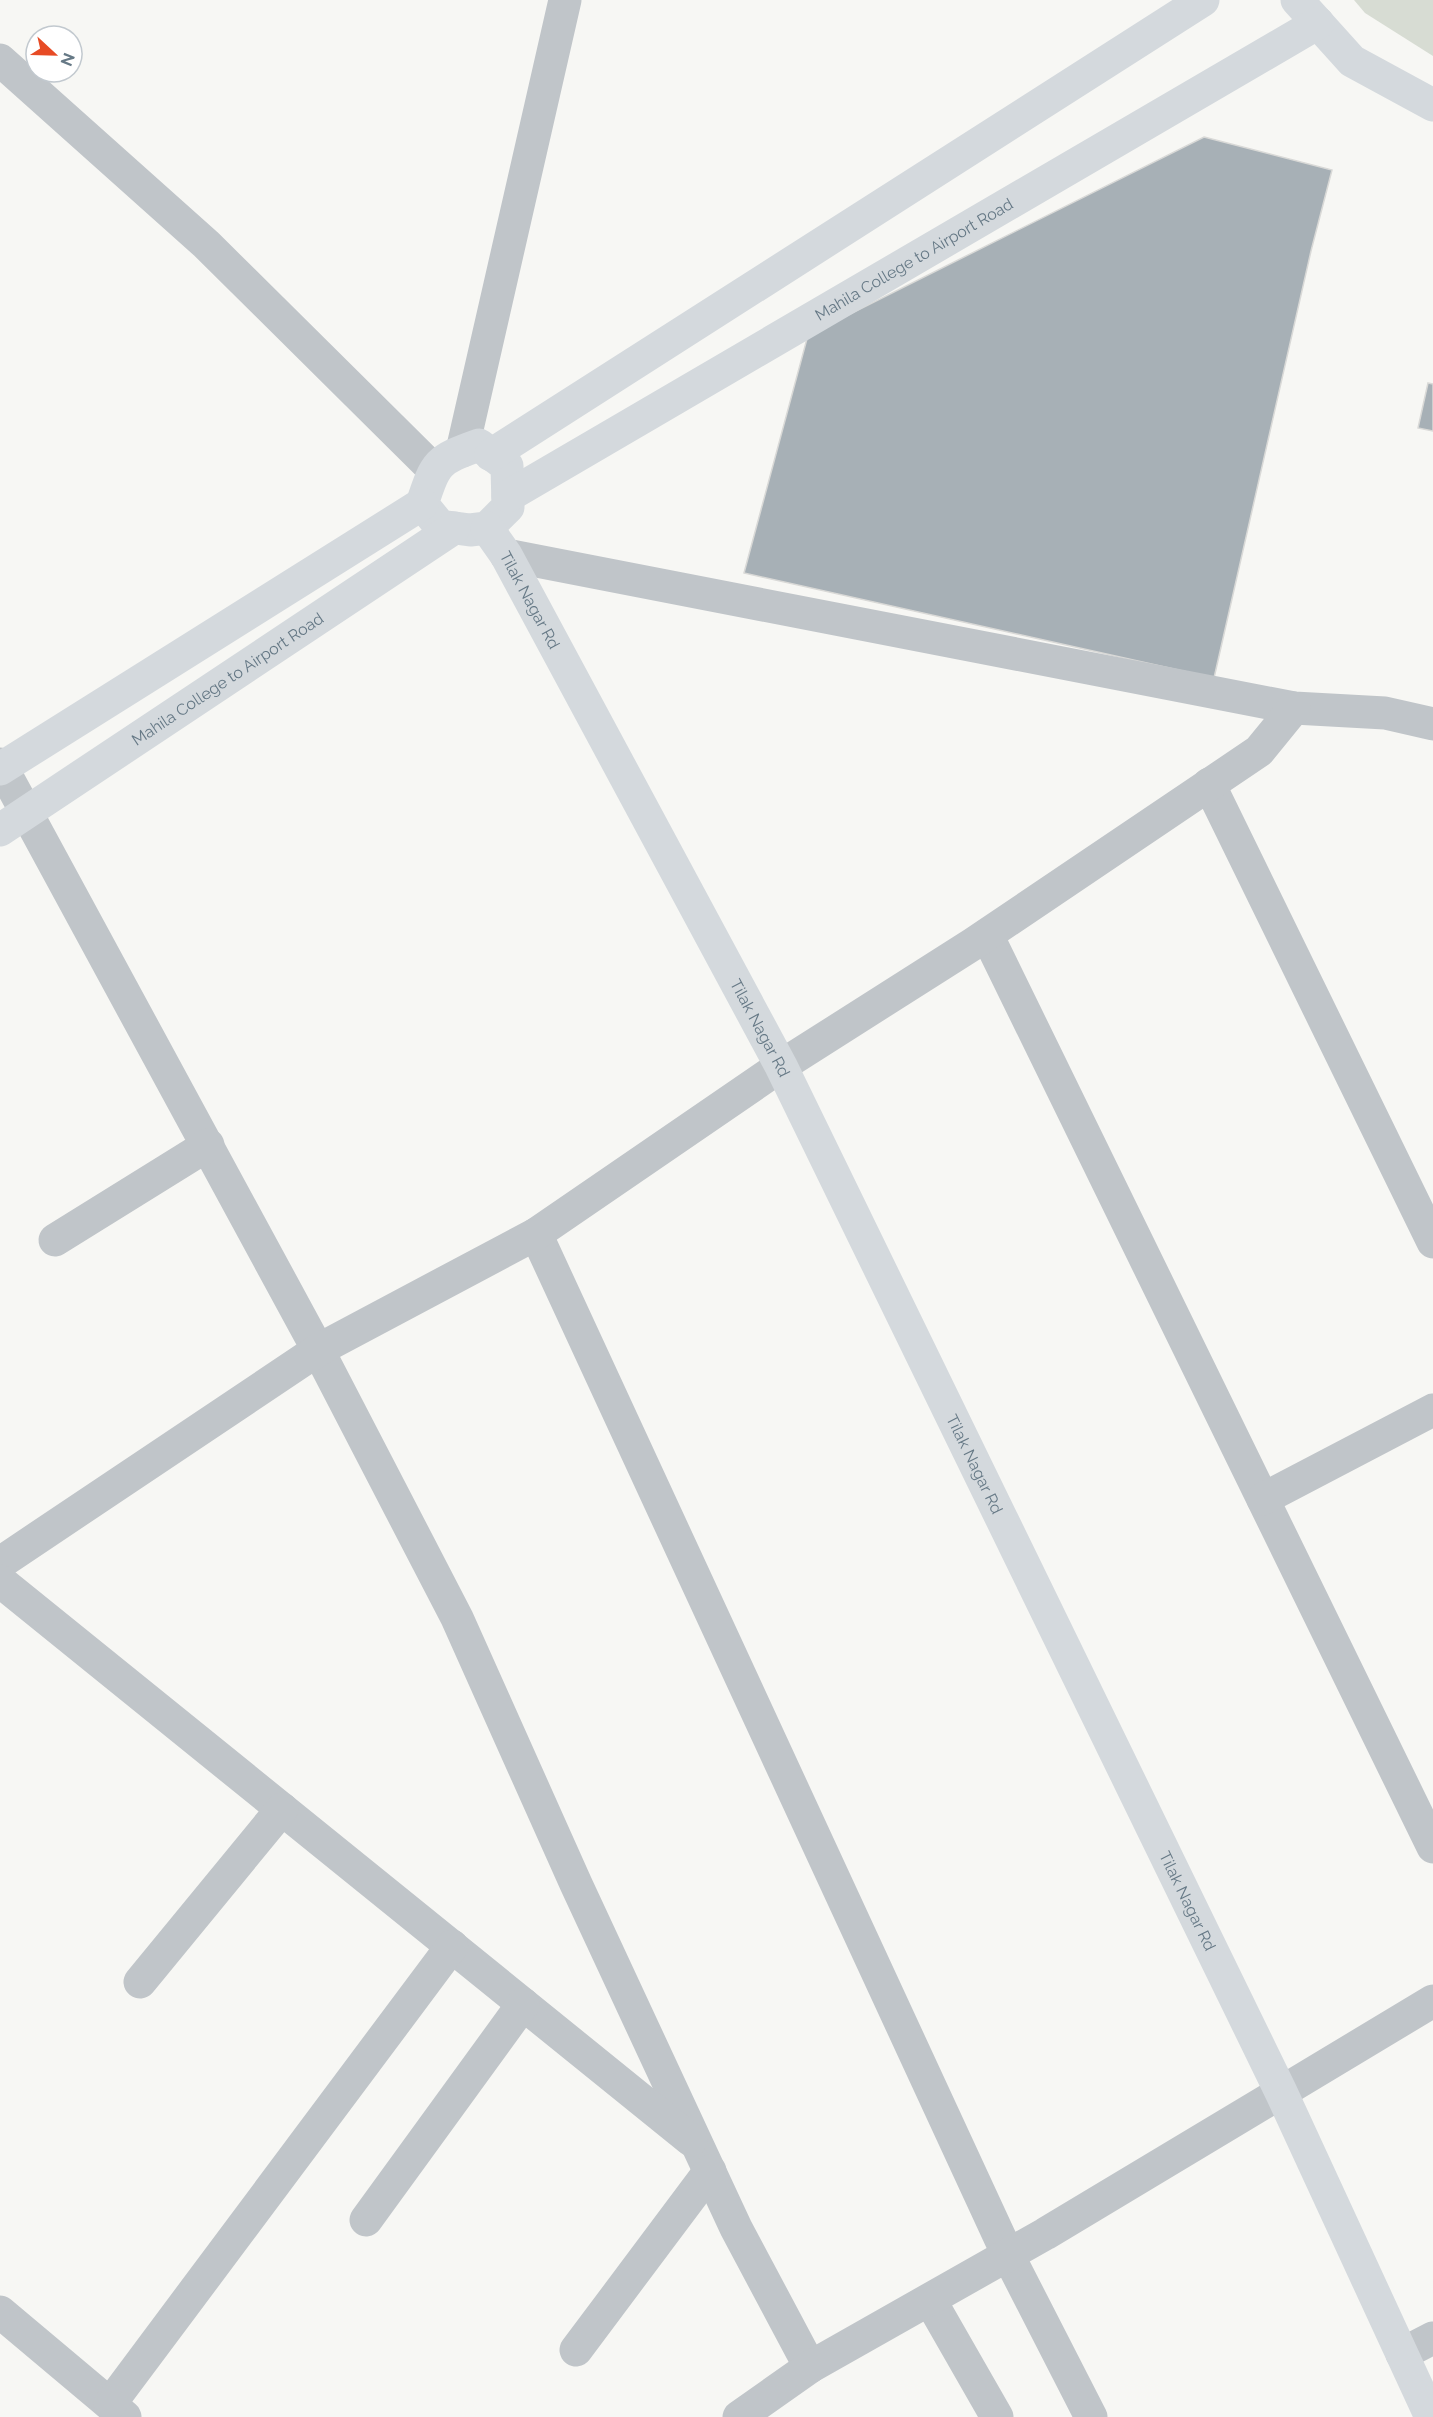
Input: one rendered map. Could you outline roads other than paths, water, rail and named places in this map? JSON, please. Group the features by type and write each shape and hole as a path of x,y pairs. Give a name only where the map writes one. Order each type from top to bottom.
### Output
{"main road":[{"path":"476,453 1203,0"},
{"path":"1308,11 1352,61 1433,105"},
{"name":"Mahila College to Airport Road","path":"508,496 1308,11"},
{"path":"1,766 422,504 434,470 451,455 476,453 507,466 508,507 487,528 470,530 440,526 422,504"},
{"name":"Mahila College to Airport Road","path":"0,830 454,528"},
{"name":"Tilak Nagar Rd","path":"487,528 506,555 780,1066 1281,2092 1431,2417"}],"street":[{"path":"476,453 565,0"},
{"path":"0,60 206,244 434,470"},
{"path":"506,555 1294,708 1386,713 1433,724"},
{"path":"0,1563 318,1350 536,1234 780,1066 987,935 1259,751 1294,708"},
{"path":"1,766 318,1350 457,1618 571,1874 736,2228 810,2367"},
{"path":"1209,784 1433,1242"},
{"path":"987,935 1433,1847"},
{"path":"55,1240 208,1145"},
{"path":"536,1234 1008,2255 1091,2417"},
{"path":"1263,1499 1433,1410"},
{"path":"0,1581 523,2004 704,2158"},
{"path":"140,1982 282,1809"},
{"path":"0,2312 117,2410 452,1946"},
{"path":"739,2417 810,2367 1008,2255 1433,2001"},
{"path":"366,2220 523,2004"},
{"path":"576,2350 704,2158"},
{"path":"930,2300 997,2417"},
{"path":"1402,2354 1433,2338"}]}
